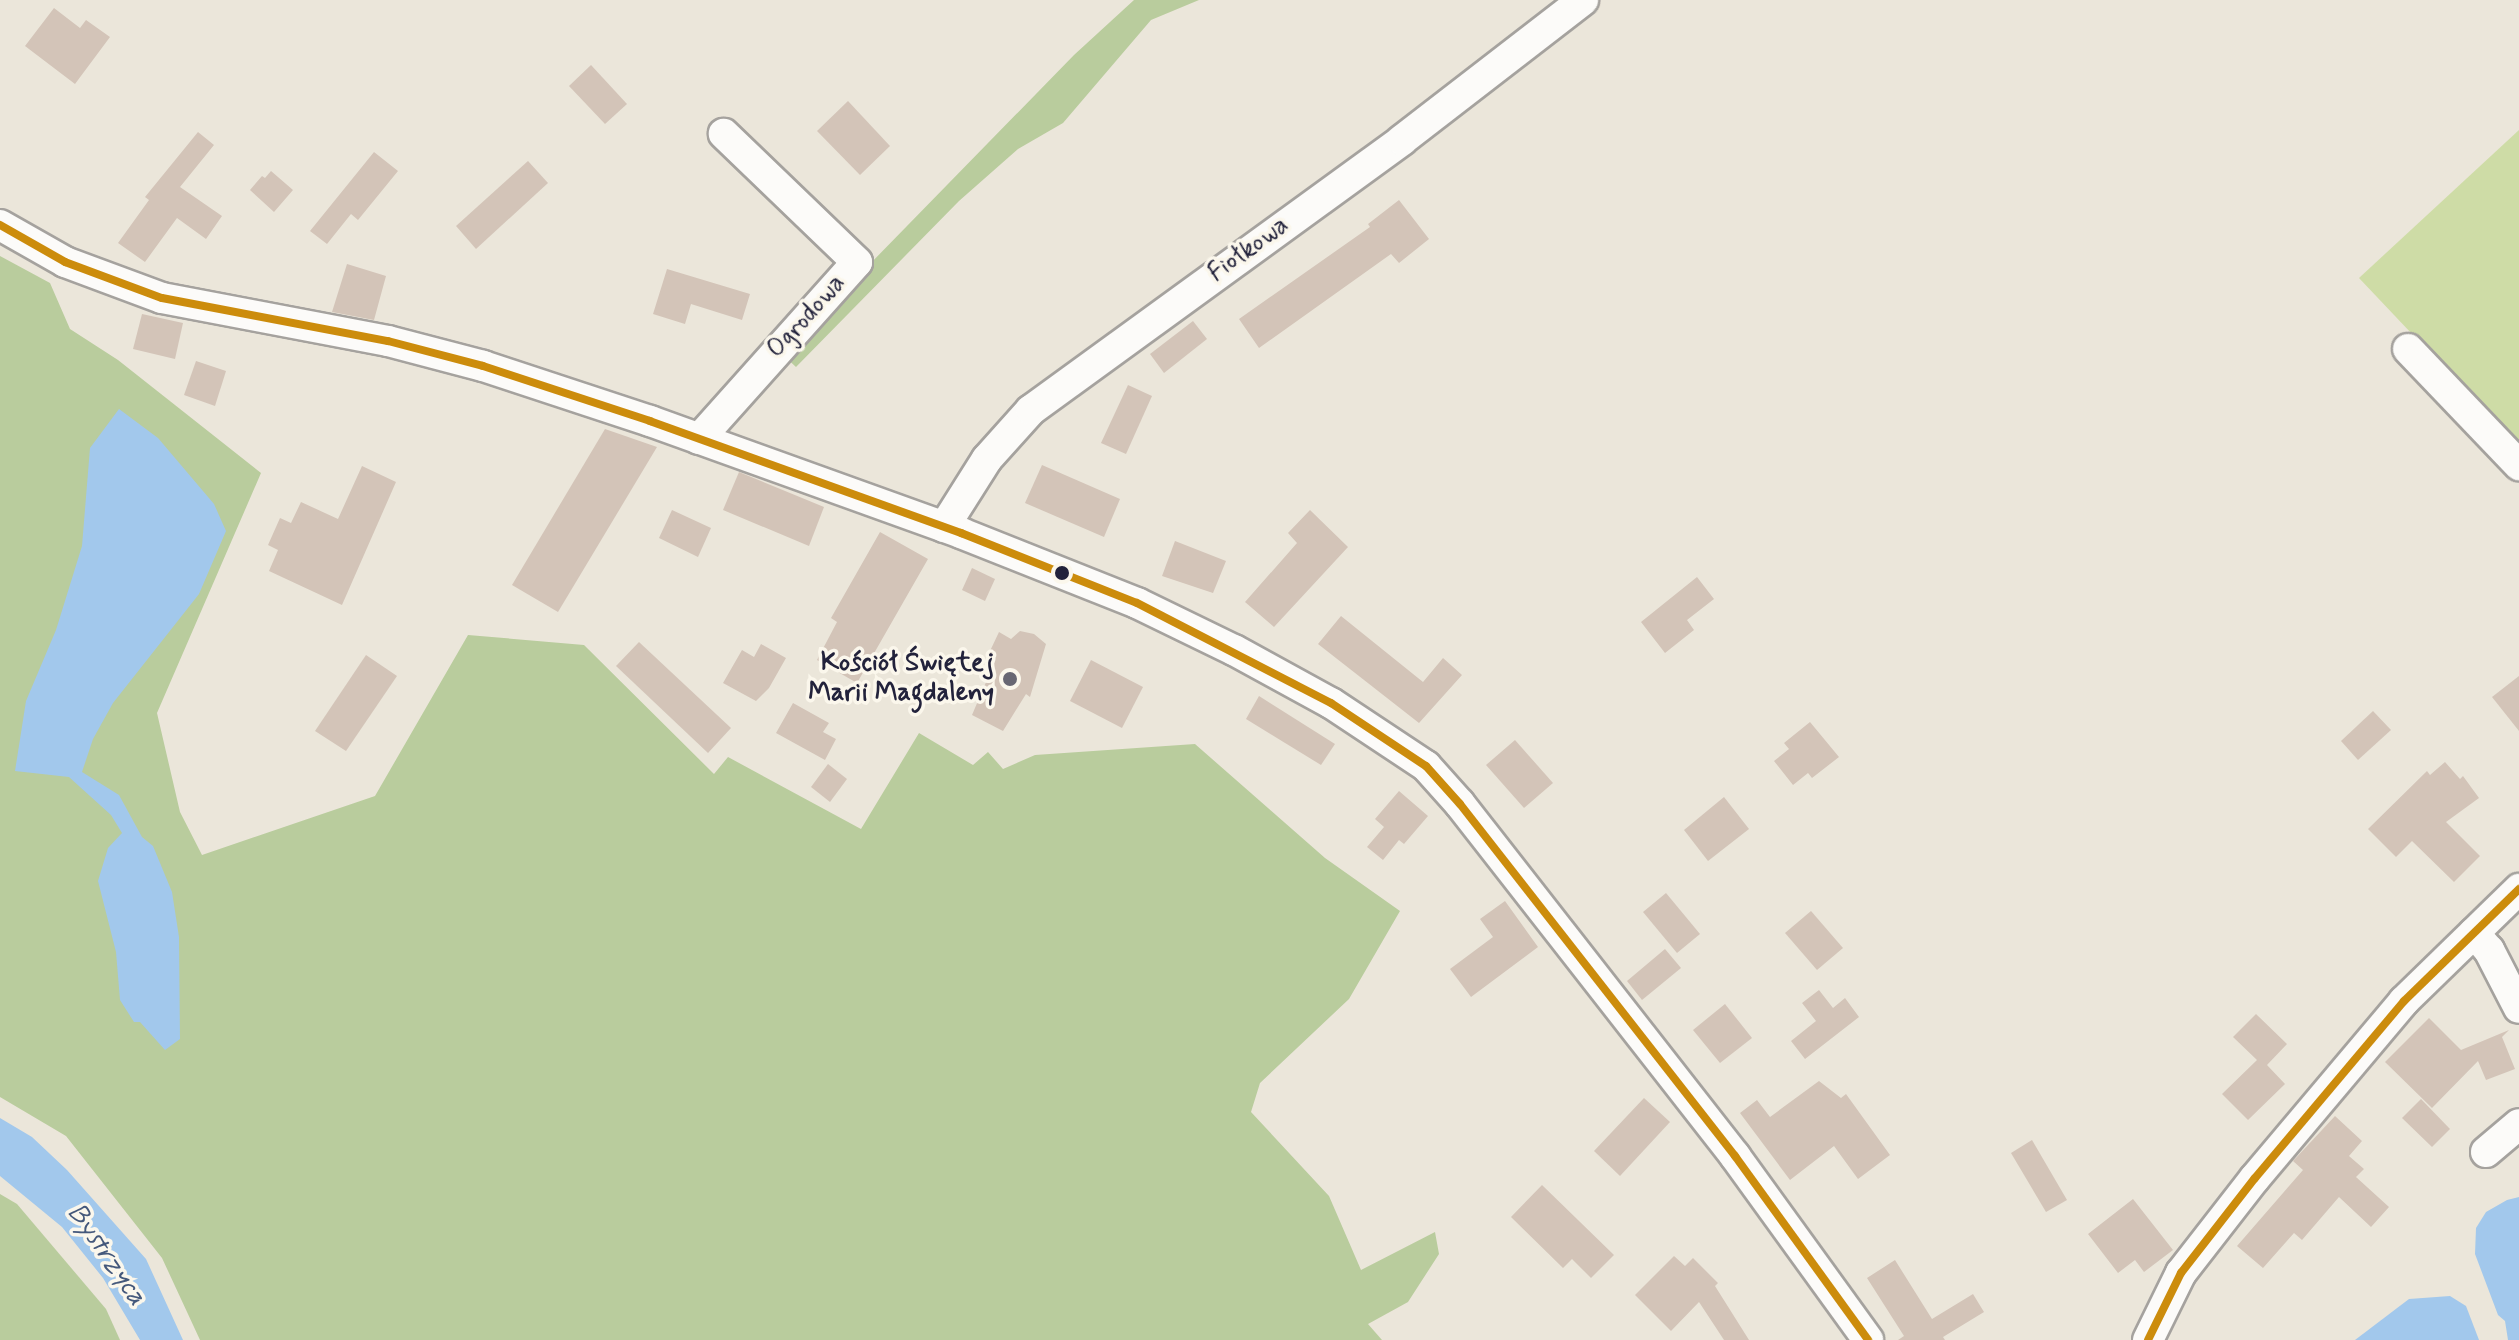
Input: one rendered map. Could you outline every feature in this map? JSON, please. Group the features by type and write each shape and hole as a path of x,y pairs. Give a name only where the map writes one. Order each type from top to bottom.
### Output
{"street":[{"name":"Fiołkowa","path":"944,527 951,511 987,459 1031,410 1402,140 1583,0"},
{"name":"Ogrodowa","path":"699,439 857,262 724,134"},
{"path":"0,225 65,262 162,298 388,341 483,366 699,439 944,527 1137,603 1234,650 1331,703 1426,766 1469,815 1735,1156 1868,1340"},
{"path":"2408,349 2519,465"},
{"path":"2148,1340 2181,1273 2246,1189 2404,1001 2519,889"},
{"path":"2474,933 2489,950 2519,1008"},
{"path":"2486,1152 2519,1124"}],"green space":[{"path":"1134,0 1199,0 1151,20 1063,123 1018,149 959,201 796,367 782,354 1074,55"},
{"path":"2519,130 2519,447 2359,278"},
{"path":"0,256 50,283 70,329 118,360 261,473 157,713 180,812 202,855 375,796 468,635 584,645 714,774 728,757 861,829 919,733 973,765 988,752 1003,769 1035,755 1195,744 1325,858 1400,911 1349,999 1260,1083 1251,1112 1329,1196 1361,1270 1435,1232 1439,1254 1408,1302 1368,1324 1382,1340 200,1340 162,1258 66,1136 0,1097"},
{"path":"0,1194 17,1204 106,1309 120,1340 0,1340"}],"water":[{"path":"119,409 158,438 214,504 226,531 199,594 113,703 93,739 82,772 119,795 142,837 153,846 172,892 179,937 180,1039 165,1050 140,1022 134,1022 120,1000 116,952 98,881 108,848 122,833 111,815 69,777 15,771 26,701 56,630 82,546 90,448"},
{"name":"Bystrzyca","path":"0,1118 32,1137 67,1170 146,1259 183,1340 140,1340 103,1278 62,1227 0,1176"},
{"path":"2519,1197 2519,1340 2508,1340 2505,1321 2498,1315 2475,1254 2476,1228 2486,1212"},
{"path":"2450,1296 2466,1306 2479,1340 2355,1340 2409,1299"}],"building":[{"path":"54,8 80,28 86,20 110,37 75,84 25,46"},
{"path":"591,65 627,104 605,124 569,86"},
{"path":"848,101 890,146 860,175 817,131"},
{"path":"198,132 214,145 180,187 222,216 206,239 177,218 145,262 118,243 149,200 145,197"},
{"path":"374,152 398,171 358,220 351,214 327,244 310,231"},
{"path":"528,161 548,183 476,249 456,226"},
{"path":"271,171 293,190 274,212 250,190"},
{"path":"1399,200 1429,239 1399,263 1391,254 1259,348 1239,319 1370,227 1368,224"},
{"path":"347,264 386,276 374,320 332,312"},
{"path":"667,269 750,294 742,320 691,304 685,324 653,314"},
{"path":"142,314 183,323 175,359 133,349"},
{"path":"1193,321 1207,339 1164,373 1150,354"},
{"path":"196,361 226,371 215,406 184,395"},
{"path":"1128,385 1152,396 1126,454 1101,443"},
{"path":"605,429 657,447 558,612 512,585"},
{"path":"1042,465 1120,499 1104,537 1025,503"},
{"path":"362,466 396,482 342,605 269,571 278,550 268,545 280,518 291,523 301,502 338,519"},
{"path":"739,472 824,507 809,546 723,510"},
{"path":"672,510 711,528 698,557 659,538"},
{"path":"1310,510 1348,547 1274,627 1245,602 1297,543 1288,533"},
{"path":"880,532 928,559 857,683 817,660 837,622 831,618"},
{"path":"1175,541 1226,561 1213,593 1162,576"},
{"path":"972,568 995,579 985,601 962,590"},
{"path":"1697,577 1714,599 1687,620 1694,630 1665,653 1641,622"},
{"path":"1341,616 1423,682 1443,658 1462,675 1419,723 1318,644"},
{"name":"Kościół Świętej Marii Magdaleny","path":"1020,631 1034,634 1046,644 1030,697 1026,694 1003,731 972,715 995,661 990,658 990,651 999,632 1011,639"},
{"path":"639,642 731,728 708,753 616,666"},
{"path":"761,644 786,658 769,688 756,701 723,683 742,650 754,657"},
{"path":"366,655 397,676 346,751 315,731"},
{"path":"1091,660 1143,687 1122,728 1070,701"},
{"path":"2519,676 2519,731 2492,697"},
{"path":"1259,696 1335,744 1321,765 1246,719"},
{"path":"793,703 829,723 823,732 836,739 825,760 776,733"},
{"path":"2373,711 2391,730 2358,760 2341,741"},
{"path":"1810,722 1839,757 1812,778 1808,773 1793,785 1774,761 1789,749 1784,743"},
{"path":"1515,740 1553,783 1524,808 1486,765"},
{"path":"2445,762 2460,779 2463,776 2479,798 2446,822 2480,856 2454,882 2412,841 2396,857 2368,829 2427,771 2430,775"},
{"path":"828,764 847,779 830,802 811,787"},
{"path":"1399,791 1428,816 1404,844 1399,840 1383,860 1367,847 1384,827 1375,819"},
{"path":"1724,797 1749,829 1708,861 1684,830"},
{"path":"1666,893 1700,934 1677,953 1643,912"},
{"path":"1505,901 1538,947 1471,997 1450,969 1493,937 1480,919"},
{"path":"1811,911 1843,948 1817,970 1785,933"},
{"path":"1665,949 1681,968 1642,1000 1627,981"},
{"path":"1819,990 1833,1008 1845,998 1859,1017 1805,1059 1791,1041 1816,1021 1802,1003"},
{"path":"1725,1004 1752,1038 1720,1063 1693,1030"},
{"path":"2256,1014 2287,1044 2267,1065 2285,1084 2248,1120 2222,1094 2257,1060 2233,1037"},
{"path":"2429,1018 2461,1050 2509,1030 2502,1037 2515,1069 2486,1080 2478,1061 2432,1108 2385,1062"},
{"path":"1819,1081 1841,1098 1846,1094 1890,1155 1858,1179 1834,1146 1790,1180 1740,1113 1757,1100 1770,1117"},
{"path":"1644,1098 1670,1122 1620,1176 1594,1151"},
{"path":"2421,1099 2450,1129 2432,1147 2402,1118"},
{"path":"2335,1116 2362,1141 2349,1156 2364,1169 2356,1177 2389,1207 2371,1227 2339,1197 2302,1240 2294,1233 2263,1268 2237,1246 2303,1170 2293,1161"},
{"path":"2032,1140 2067,1200 2046,1212 2011,1153"},
{"path":"1542,1185 1614,1255 1591,1278 1572,1259 1563,1268 1511,1217"},
{"path":"2133,1199 2173,1250 2144,1272 2135,1260 2118,1273 2088,1234"},
{"path":"1674,1256 1685,1266 1693,1258 1718,1283 1715,1286 1749,1340 1724,1340 1699,1302 1671,1331 1635,1295"},
{"path":"1895,1260 1932,1319 1973,1294 1984,1312 1943,1337 1945,1340 1898,1340 1904,1336 1867,1278"}],"transit line":[{"path":"0,225 65,262 162,298 388,341 483,366 650,421 961,533 1137,603 1331,703 1426,766 1460,804 1735,1156 1868,1340"},
{"path":"2148,1340 2181,1273 2255,1178 2404,1001 2519,889"}],"place":[{"name":"Kościół Świętej Marii Magdaleny","path":"1010,679"}]}
